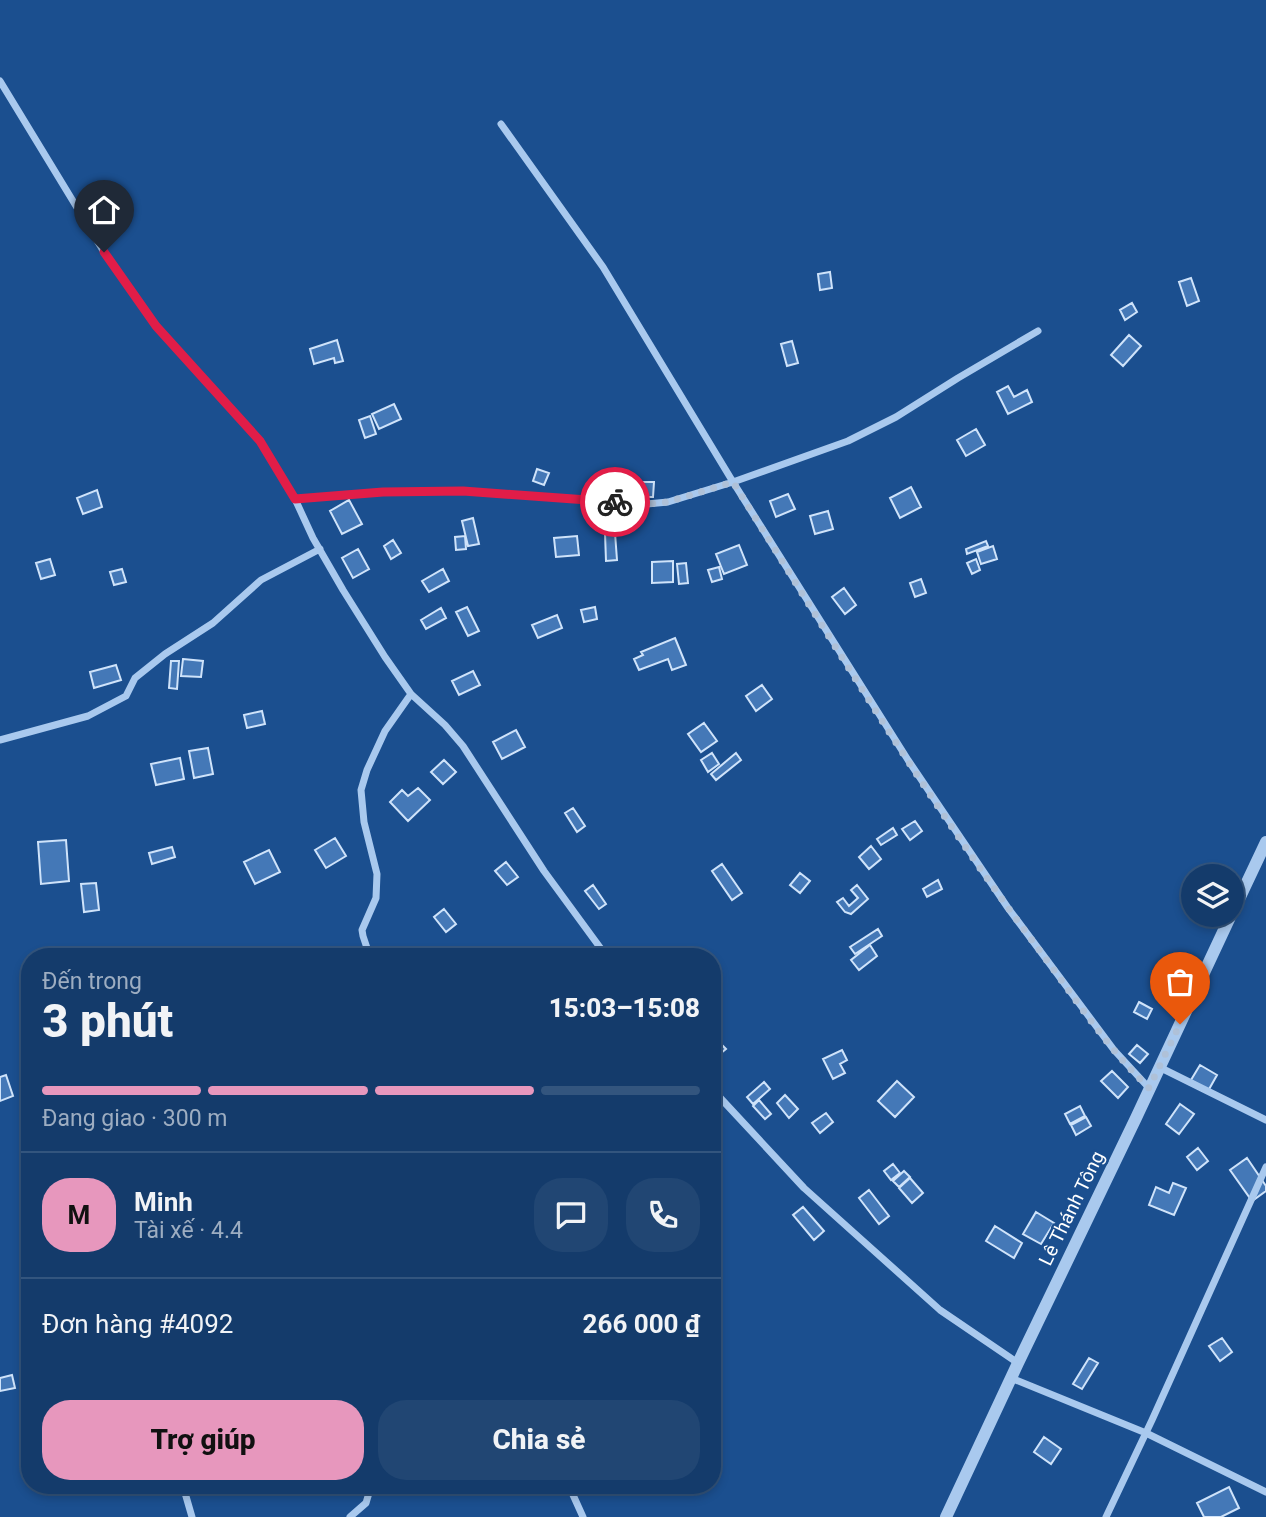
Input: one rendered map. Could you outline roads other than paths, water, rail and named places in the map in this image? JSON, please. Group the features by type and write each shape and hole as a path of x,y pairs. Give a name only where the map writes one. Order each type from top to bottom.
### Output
{"street":[{"path":"0,81 104,252 156,326 260,441 295,499 343,590 385,657 411,694 445,725 463,746 544,871 600,948"},
{"path":"501,124 603,267 733,482 908,760 1008,908 1114,1050 1149,1088"},
{"path":"295,499 383,492 463,491 647,504 668,502 733,482 871,431 1038,331"},
{"path":"0,740 88,716 127,696 135,678 165,654 213,623 261,580 320,548"},
{"path":"367,948 362,930 376,898 377,874 362,806 362,790 367,770 385,731 411,694"},
{"name":"Lê Thánh Tông","path":"1244,889 1266,842"},
{"name":"Lê Thánh Tông","path":"946,1517 1226,927"},
{"path":"1159,1067 1266,1120"},
{"path":"721,1099 804,1188 940,1310 1018,1363"},
{"path":"1106,1517 1266,1167"},
{"path":"1011,1378 1146,1433 1266,1492"},
{"path":"185,1494 192,1517"},
{"path":"351,1517 366,1503 369,1494"},
{"path":"573,1494 583,1517"}]}
